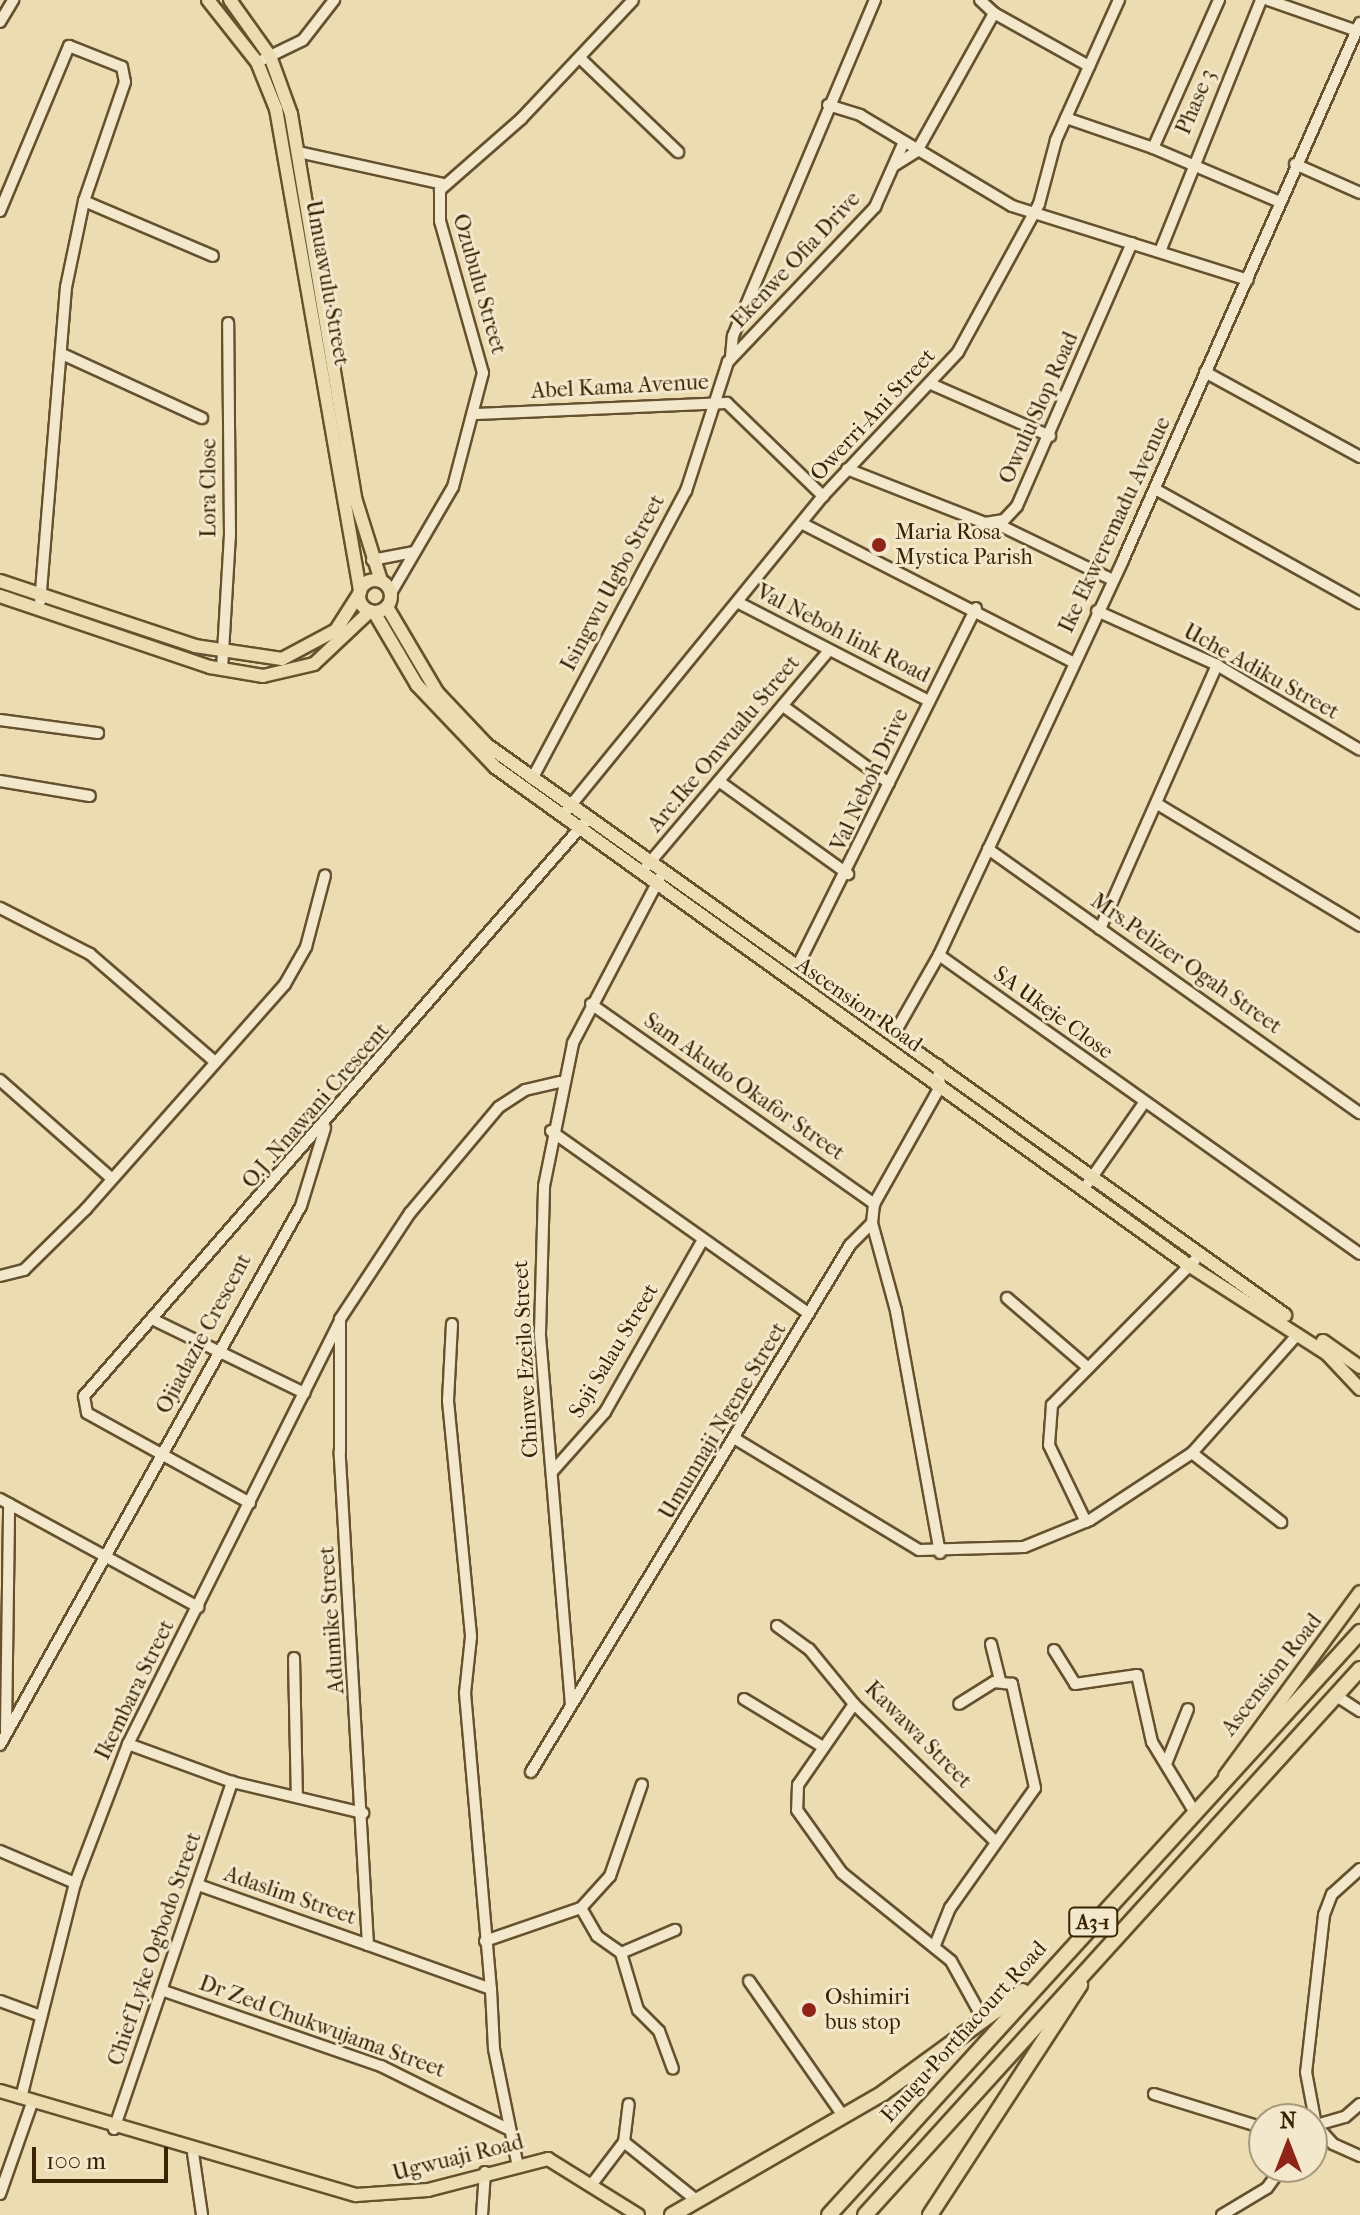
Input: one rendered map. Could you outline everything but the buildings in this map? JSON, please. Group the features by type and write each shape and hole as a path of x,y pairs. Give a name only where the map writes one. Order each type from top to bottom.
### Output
{"highway":[{"name":"Enugu Porthacourt Road","path":"829,2215 1360,1632"},
{"name":"A3-1","path":"865,2215 1360,1669"},
{"path":"930,2215 1072,2006 1082,1978"},
{"path":"672,2215 695,2199 844,2117 982,2017 1040,1980"}],"main road":[{"name":"Umuawulu Street","path":"208,0 257,62 280,125 359,593"},
{"name":"Umuawulu Street","path":"230,0 270,56 298,152 372,560 381,581 391,593"},
{"path":"0,581 224,652 302,654 336,630 359,593 381,581"},
{"name":"Ascension Road","path":"359,593 410,674 456,730 583,824 654,884 940,1087 1088,1184"},
{"path":"0,596 222,669 263,676 299,672 336,649 372,612 387,607 391,593"},
{"name":"Ascension Road","path":"387,607 437,692 566,811"},
{"name":"Ascension Road","path":"583,824 650,863 938,1065 1088,1184 1298,1334 1360,1389"},
{"name":"Ascension Road","path":"1194,1261 1360,1367"},
{"name":"Ascension Road","path":"1220,1785 1360,1592"},
{"name":"Ugwuaji Road","path":"0,2091 193,2153 356,2195 428,2190 517,2162 548,2159 638,2215"}],"street":[{"path":"0,22 13,0"},
{"path":"257,62 303,40 334,0"},
{"path":"731,357 733,336 828,105 875,0"},
{"path":"980,0 994,13 1089,66"},
{"name":"Owerri-Ani Street","path":"566,811 805,525 823,496 958,352 1035,208 1066,118 1119,0"},
{"name":"Phase 3","path":"1219,0 1153,148 1192,164 1261,0"},
{"path":"1268,0 1358,27"},
{"path":"298,152 443,184 580,58 629,1"},
{"path":"895,165 917,151 994,13"},
{"name":"Ike Ekweremadu Avenue","path":"893,1036 939,955 1155,489 1248,280 1277,201 1358,27"},
{"path":"0,211 69,46 122,67 125,82 84,201 66,287 43,596 35,609"},
{"path":"580,58 678,152"},
{"path":"828,105 904,142 967,185 1248,280"},
{"path":"1066,118 1153,148"},
{"name":"Ekenwe Ofia Drive","path":"719,402 731,357 853,233 895,165 904,142"},
{"path":"1161,249 1192,164 1277,201"},
{"path":"1295,164 1360,193"},
{"name":"Ozubulu Street","path":"391,593 453,487 476,414 483,373 440,221 443,184"},
{"path":"84,201 213,256"},
{"name":"Owulu Slop Road","path":"995,523 1017,506 1132,243"},
{"name":"Lora Close","path":"222,669 228,323"},
{"path":"62,354 202,418"},
{"path":"1205,372 1360,457"},
{"path":"931,384 1050,436"},
{"name":"Abel Kama Avenue","path":"476,414 719,402 823,496"},
{"name":"Isingwu Ugbo Street","path":"532,779 686,491 719,402"},
{"path":"847,469 995,523 1113,580"},
{"path":"1155,489 1360,603"},
{"path":"805,525 976,608 1073,662"},
{"path":"372,560 389,562 416,551"},
{"name":"Val Neboh link Road","path":"739,603 828,652 929,701"},
{"name":"Val Neboh Drive","path":"797,967 848,874 889,783 976,608"},
{"name":"Uche Adiku Street","path":"1097,611 1217,665 1360,750"},
{"name":"Arc.Ike Onwualu Street","path":"641,873 828,652"},
{"path":"1100,929 1159,805 1217,665"},
{"path":"783,706 889,783"},
{"path":"0,720 98,733"},
{"path":"0,781 90,796"},
{"path":"720,782 848,874"},
{"path":"1159,805 1360,926"},
{"name":"O.J .Nnawani Crescent","path":"162,1453 83,1406 84,1396 156,1321 325,1128 583,824"},
{"name":"Mrs.Pelizer Ogah Street","path":"988,849 1360,1113"},
{"name":"Chinwe Ezeilo Street","path":"571,1705 539,1256 551,1131 560,1082 591,1004 654,884 663,873"},
{"path":"1,1280 24,1270 111,1178 297,966 325,875"},
{"path":"0,908 90,954 215,1062"},
{"name":"SA Ukeje Close","path":"939,955 1309,1221 1360,1254"},
{"name":"Sam Akudo Okafor Street","path":"591,1004 874,1204"},
{"path":"938,1065 940,1087"},
{"path":"0,1080 111,1178"},
{"path":"340,1319 410,1213 499,1107 525,1090 560,1082"},
{"name":"Umunnaji Ngene Street","path":"531,1772 809,1314 872,1223 874,1204 940,1087"},
{"path":"1088,1184 1144,1103"},
{"name":"Ojiadazie Crescent","path":"0,1745 301,1206 325,1128"},
{"path":"551,1131 701,1243 809,1314"},
{"path":"872,1223 896,1311 940,1553"},
{"name":"Soji Salau Street","path":"552,1472 605,1412 701,1243"},
{"path":"1086,1522 1046,1430 1052,1405 1086,1366 1194,1261"},
{"path":"1007,1298 1086,1366"},
{"name":"Ikembara Street","path":"0,2194 27,2101 41,2016 75,1883 128,1744 340,1319"},
{"name":"Adumike Street","path":"340,1319 340,1452 363,1813 368,1945"},
{"path":"156,1321 220,1348 304,1393"},
{"path":"452,1324 448,1401 471,1637 465,1693 485,1941 506,2128 517,2162"},
{"path":"734,1438 898,1539 940,1553 1024,1547 1086,1522 1192,1453 1298,1334"},
{"path":"162,1453 250,1503"},
{"path":"1192,1453 1281,1522"},
{"path":"6,1733 5,1501 198,1607"},
{"name":"Kawawa Street","path":"777,1626 809,1649 854,1704 995,1841"},
{"path":"991,1644 1000,1681"},
{"path":"1054,1650 1075,1684 1137,1675 1152,1742 1194,1811"},
{"path":"294,1658 297,1797"},
{"path":"959,1704 1000,1681"},
{"path":"935,1945 995,1841 1031,1796 1036,1774 1014,1687 1000,1681"},
{"path":"1335,1695 1360,1711"},
{"path":"744,1699 823,1747"},
{"path":"854,1704 798,1785 797,1810 842,1873 935,1945 969,1983 982,2017"},
{"path":"1166,1764 1188,1709"},
{"path":"128,1744 232,1782 363,1813"},
{"name":"Chief Lyke Ogbodo Street","path":"114,2129 164,1991 232,1782"},
{"path":"485,1941 581,1908 610,1876 642,1784"},
{"path":"0,1851 75,1883"},
{"path":"1312,2103 1306,2083 1310,1994 1327,1906 1360,1869"},
{"name":"Adaslim Street","path":"198,1885 368,1945"},
{"path":"581,1908 597,1936 621,1953 638,2010 659,2031 673,2069"},
{"path":"621,1953 675,1930"},
{"path":"368,1945 491,1989"},
{"path":"749,1981 844,2117"},
{"name":"Dr Zed Chukwujama Street","path":"164,1991 381,2066 506,2128"},
{"path":"0,2001 41,2016"},
{"path":"1154,2094 1248,2123"},
{"path":"592,2184 624,2142 629,2104"},
{"path":"1328,2121 1360,2104"},
{"path":"1328,2133 1360,2156"},
{"path":"624,2142 695,2199"},
{"path":"193,2153 202,2215"},
{"path":"482,2215 485,2172"},
{"path":"1222,2215 1271,2183"}],"place":[{"name":"Maria Rosa Mystica Parish","path":"879,545"},
{"name":"Oshimiri bus stop","path":"809,2010"}]}
